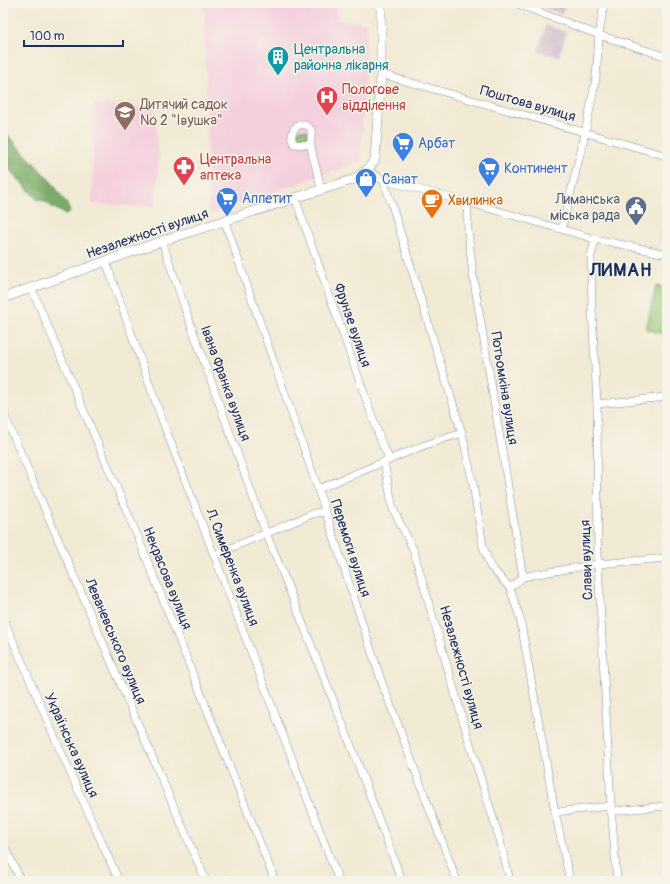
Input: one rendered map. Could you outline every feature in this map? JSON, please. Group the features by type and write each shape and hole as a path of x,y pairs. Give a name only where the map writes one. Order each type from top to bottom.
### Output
{"main road":[{"path":"367,170 375,160 381,74 381,3"},
{"name":"Незалежності вулиця","path":"3,298 162,241 355,179 367,170"}],"street":[{"path":"515,3 599,35 667,57"},
{"path":"562,228 585,134 596,78 599,35 604,3"},
{"name":"Поштова вулиця","path":"381,74 585,134 667,156"},
{"path":"311,145 321,190"},
{"path":"367,170 383,180 562,228 596,239 667,254"},
{"path":"383,180 462,432 485,552 490,566 510,588 520,618 555,812 570,881"},
{"name":"Фрунзе вулиця","path":"295,198 387,461"},
{"name":"Потьомкіна вулиця","path":"467,202 468,231 473,275 523,577"},
{"name":"Перемоги вулиця","path":"225,222 318,489 381,680 457,881"},
{"name":"Слави вулиця","path":"596,239 591,256 597,404 598,564 617,881"},
{"name":"Івана Франка вулиця","path":"162,241 266,533 347,735 402,881"},
{"name":"Л. Симеренка вулиця","path":"106,262 161,417 339,881"},
{"name":"Некрасова вулиця","path":"31,287 137,535 216,729 275,881"},
{"path":"597,404 667,397"},
{"name":"Леваневського вулиця","path":"3,412 206,881"},
{"path":"318,489 462,432"},
{"name":"Незалежності вулиця","path":"387,461 393,509 414,549 469,741 500,840 510,881"},
{"path":"215,556 221,552 315,513 322,512 326,514"},
{"path":"510,588 523,577 598,564 667,558"},
{"name":"Українська вулиця","path":"3,618 119,881"},
{"path":"555,812 667,806"},
{"path":"3,843 21,881"}],"shaded area":[{"path":"204,3 337,3 337,20 367,23 361,162 209,214"},
{"path":"531,3 566,3 562,14"},
{"path":"546,25 566,32 559,57 538,51"},
{"name":"Дитячий садок № 2 \"Івушка\"","path":"94,104 154,108 159,157 156,207 92,204"},
{"path":"667,205 667,243 658,241"}],"green space":[{"path":"3,130 55,186 70,212 65,214 52,207 45,201 38,200 3,163"},
{"path":"299,130 308,131 308,140 304,141 297,139 296,134"},
{"path":"656,286 667,288 667,335 646,329"}],"place":[{"name":"Центральна районна лікарня","path":"278,76"},
{"name":"Пологове відділення","path":"327,116"},
{"name":"Дитячий садок № 2 \"Івушка\"","path":"125,132"},
{"name":"Арбат","path":"403,162"},
{"name":"Центральна аптека","path":"184,186"},
{"name":"Континент","path":"489,188"},
{"name":"Санат","path":"366,198"},
{"name":"Аппетит","path":"227,218"},
{"name":"Хвилинка","path":"432,220"},
{"name":"Лиманська міська рада","path":"636,226"}],"district":[{"name":"ЛИМАН","path":"621,270"}]}
